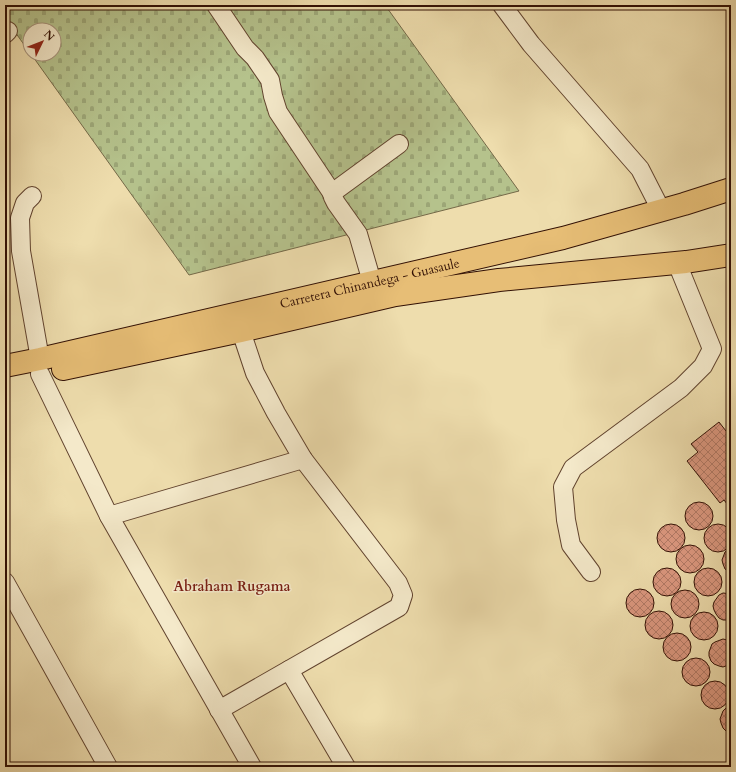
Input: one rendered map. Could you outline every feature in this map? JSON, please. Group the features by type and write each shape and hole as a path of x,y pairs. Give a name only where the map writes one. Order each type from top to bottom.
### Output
{"highway":[{"name":"Carretera Chinandega - Guasaule","path":"5,381 40,366 372,282 563,238 731,189"},
{"name":"Carretera Chinandega - Guasaule","path":"5,366 40,366 241,331 395,295 499,280 677,263 731,255"}],"street":[{"path":"216,5 245,48 255,58 270,80 278,112 332,193 336,203 358,234 372,282"},
{"path":"502,5 531,44 640,169 661,210"},
{"path":"332,193 399,144"},
{"path":"32,196 25,203 20,218 21,250 40,366 109,516 252,767"},
{"path":"590,572 571,545 566,520 563,487 573,468 681,388 703,366 712,349 677,263"},
{"path":"219,710 399,607 403,595 398,584 303,459 255,373 241,331"},
{"path":"109,516 303,459"},
{"path":"5,582 108,767"},
{"path":"289,670 346,767"}],"green space":[{"path":"5,5 385,5 519,191 189,275 37,62 62,62 62,22 22,22 22,42 5,18"}],"building":[{"path":"719,422 726,431 730,428 731,430 731,509 724,500 720,503 687,461 698,452 691,444"},
{"path":"699,502 709,506 713,516 709,526 699,530 689,526 685,516 689,506"},
{"path":"671,524 681,528 685,538 681,548 671,552 661,548 657,538 661,528"},
{"path":"718,524 728,528 732,538 728,548 718,552 708,548 704,538 708,528"},
{"path":"690,545 700,549 704,559 700,569 690,573 680,569 676,559 680,549"},
{"path":"731,548 731,573 725,569 722,560 725,552"},
{"path":"667,568 677,572 681,582 677,592 667,596 657,592 653,582 657,572"},
{"path":"708,568 718,572 722,582 718,592 708,596 698,592 694,582 698,572"},
{"path":"640,589 650,593 654,603 650,613 640,617 630,613 626,603 630,593"},
{"path":"685,590 695,594 699,604 695,614 685,618 675,614 671,604 675,594"},
{"path":"723,593 731,594 731,620 723,620 719,618 714,610 714,602 719,595"},
{"path":"659,611 669,615 673,625 669,635 659,639 649,635 645,625 649,615"},
{"path":"704,612 714,616 718,626 714,636 704,640 694,636 690,626 694,616"},
{"path":"677,633 687,637 691,647 687,657 677,661 667,657 663,647 667,637"},
{"path":"723,639 731,642 731,664 723,667 714,664 711,661 709,652 712,644"},
{"path":"696,658 706,662 710,672 706,682 696,686 686,682 682,672 686,662"},
{"path":"731,666 731,684 728,674"},
{"path":"715,681 725,685 729,695 725,705 715,709 705,705 701,695 705,685"},
{"path":"731,707 731,733 723,728 720,719 723,711 726,708"}],"district":[{"name":"Abraham Rugama","path":"232,586"}]}
